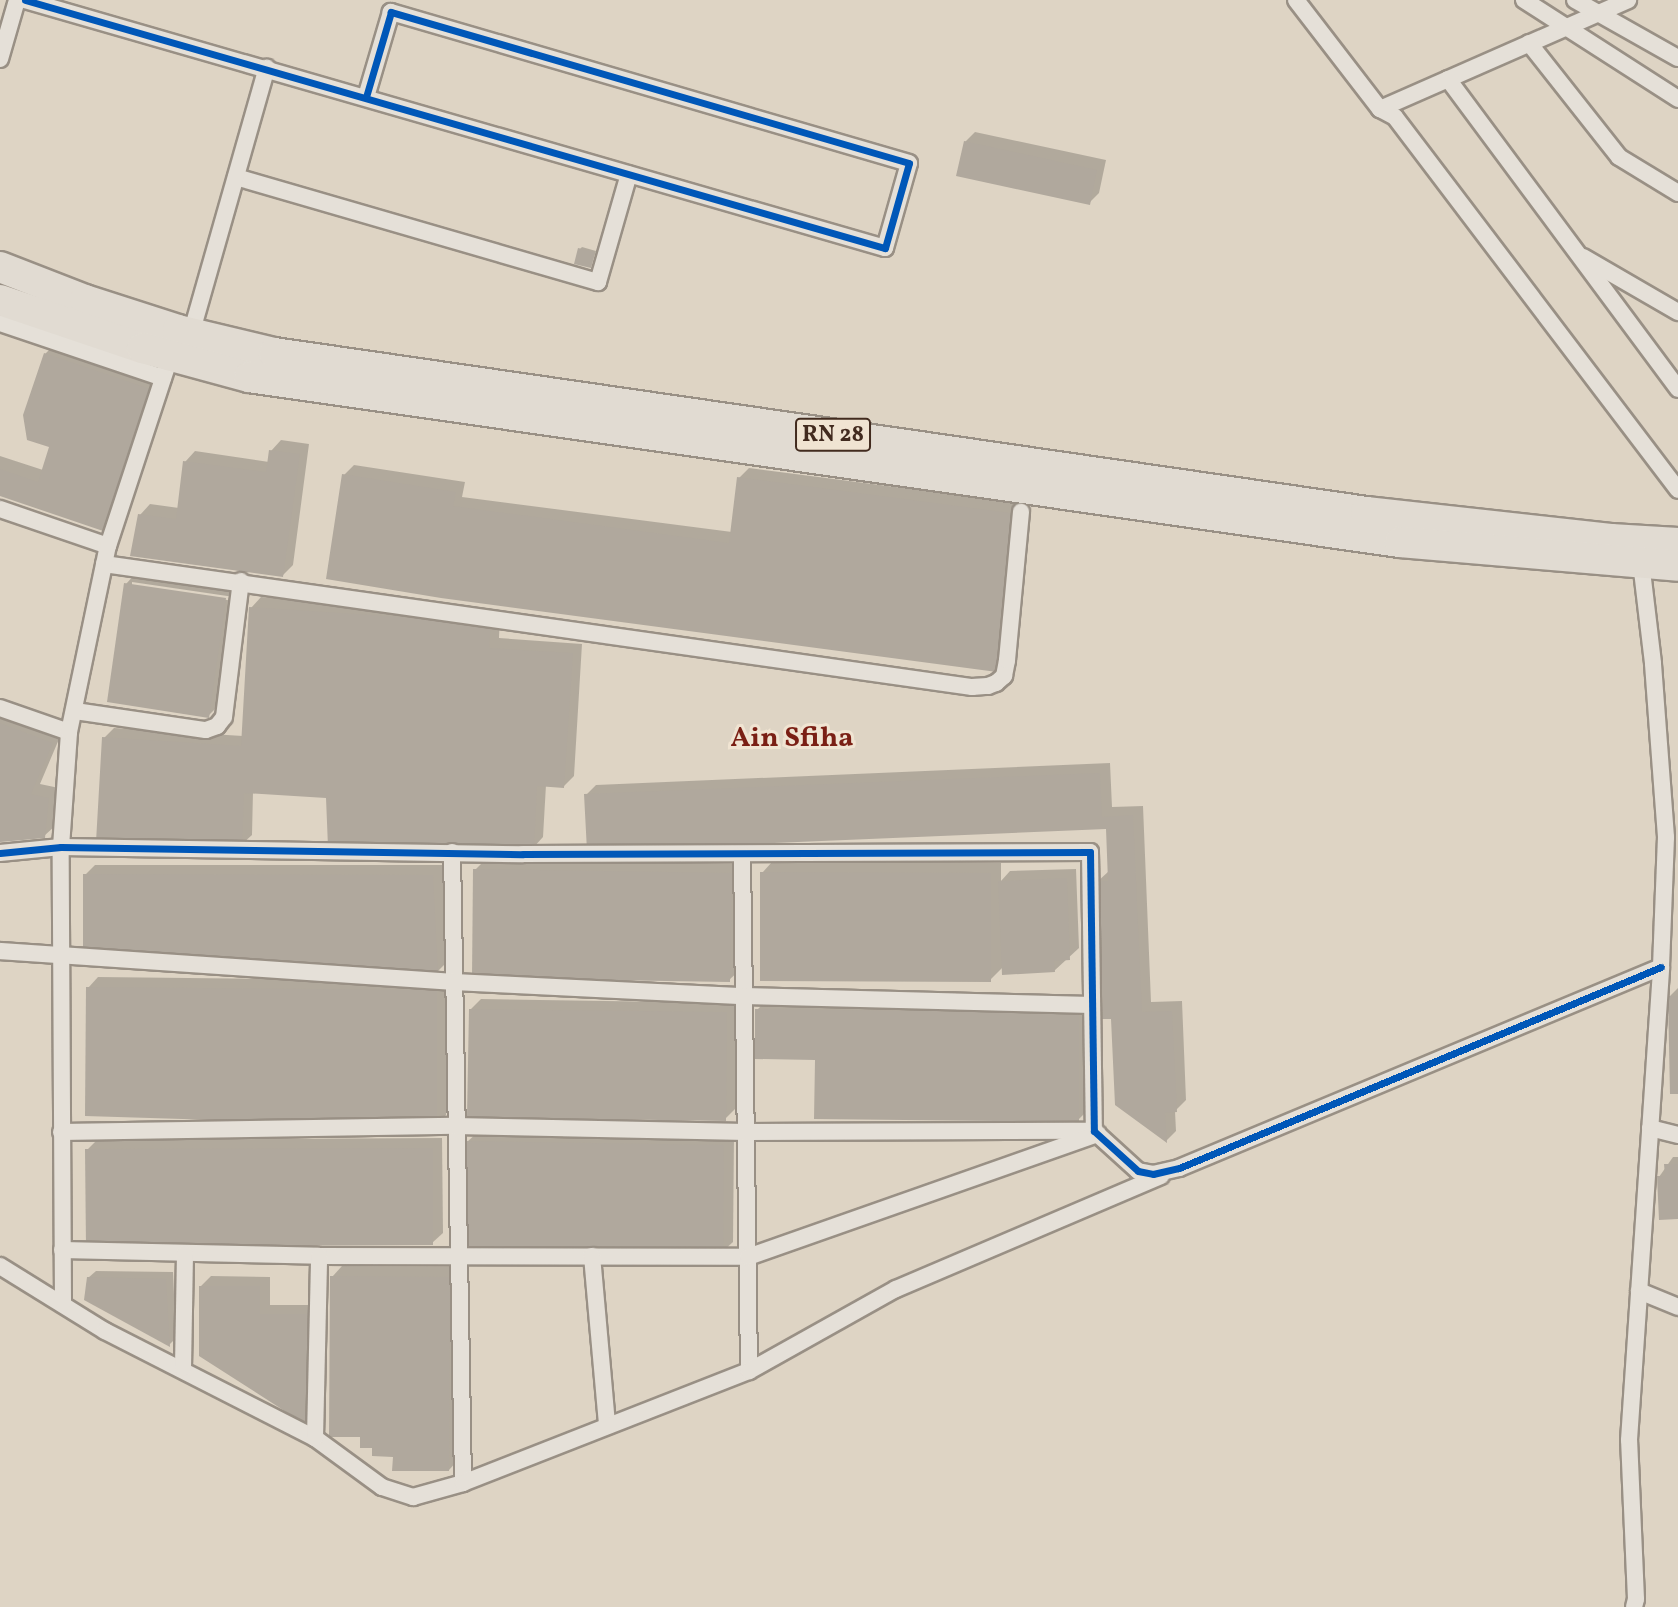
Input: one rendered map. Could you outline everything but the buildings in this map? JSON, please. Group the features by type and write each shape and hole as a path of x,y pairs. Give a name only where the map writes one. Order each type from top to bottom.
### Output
{"highway":[{"name":"RN 28","path":"0,267 85,300 175,355 274,353 1366,512 1611,539 1678,543"},
{"name":"RN 28","path":"0,300 142,348 249,377 825,462 1400,542 1678,566"}],"street":[{"path":"0,59 17,0"},
{"path":"24,0 885,248 909,163 391,12 366,97"},
{"path":"1296,0 1380,109 1395,117 1678,490"},
{"path":"1524,0 1678,99"},
{"path":"1575,0 1678,58"},
{"path":"1380,109 1628,0"},
{"path":"1529,43 1619,157 1678,193"},
{"path":"63,1303 61,847 69,732 108,546 236,177 267,68"},
{"path":"1448,79 1678,389"},
{"path":"236,177 598,282 629,173"},
{"path":"1577,254 1678,312"},
{"path":"0,323 175,355"},
{"path":"0,509 108,546"},
{"path":"104,564 241,581 972,687 996,684 1004,676 1021,512"},
{"path":"1634,1607 1636,1599 1629,1440 1661,967 1665,837 1657,716 1641,563"},
{"path":"75,711 206,730 217,726 224,717 241,581"},
{"path":"0,708 69,732"},
{"path":"0,853 61,847 742,855 1090,852 1096,1132 1102,1141 1138,1171 1153,1174 1180,1168"},
{"path":"452,852 463,1483"},
{"path":"742,855 749,1371"},
{"path":"1664,871 1678,884"},
{"path":"0,951 454,982 744,996 1092,1005"},
{"path":"0,1266 104,1331 183,1368 315,1438 382,1487 413,1497 463,1483 749,1371 896,1289 1661,967"},
{"path":"61,1132 455,1126 746,1132 1096,1132"},
{"path":"1650,1128 1678,1135"},
{"path":"62,1250 319,1256 748,1256 1096,1132"},
{"path":"183,1368 185,1254"},
{"path":"315,1438 319,1256"},
{"path":"592,1256 607,1425"},
{"path":"1639,1292 1678,1307"}],"cycle path":[{"path":"25,0 885,248 909,163 391,12 366,97"},
{"path":"0,853 61,847 523,854 1090,852 1094,1131 1138,1171 1153,1174 1179,1168 1661,967"}],"district":[{"name":"Ain Sfiha","path":"792,739"}]}
